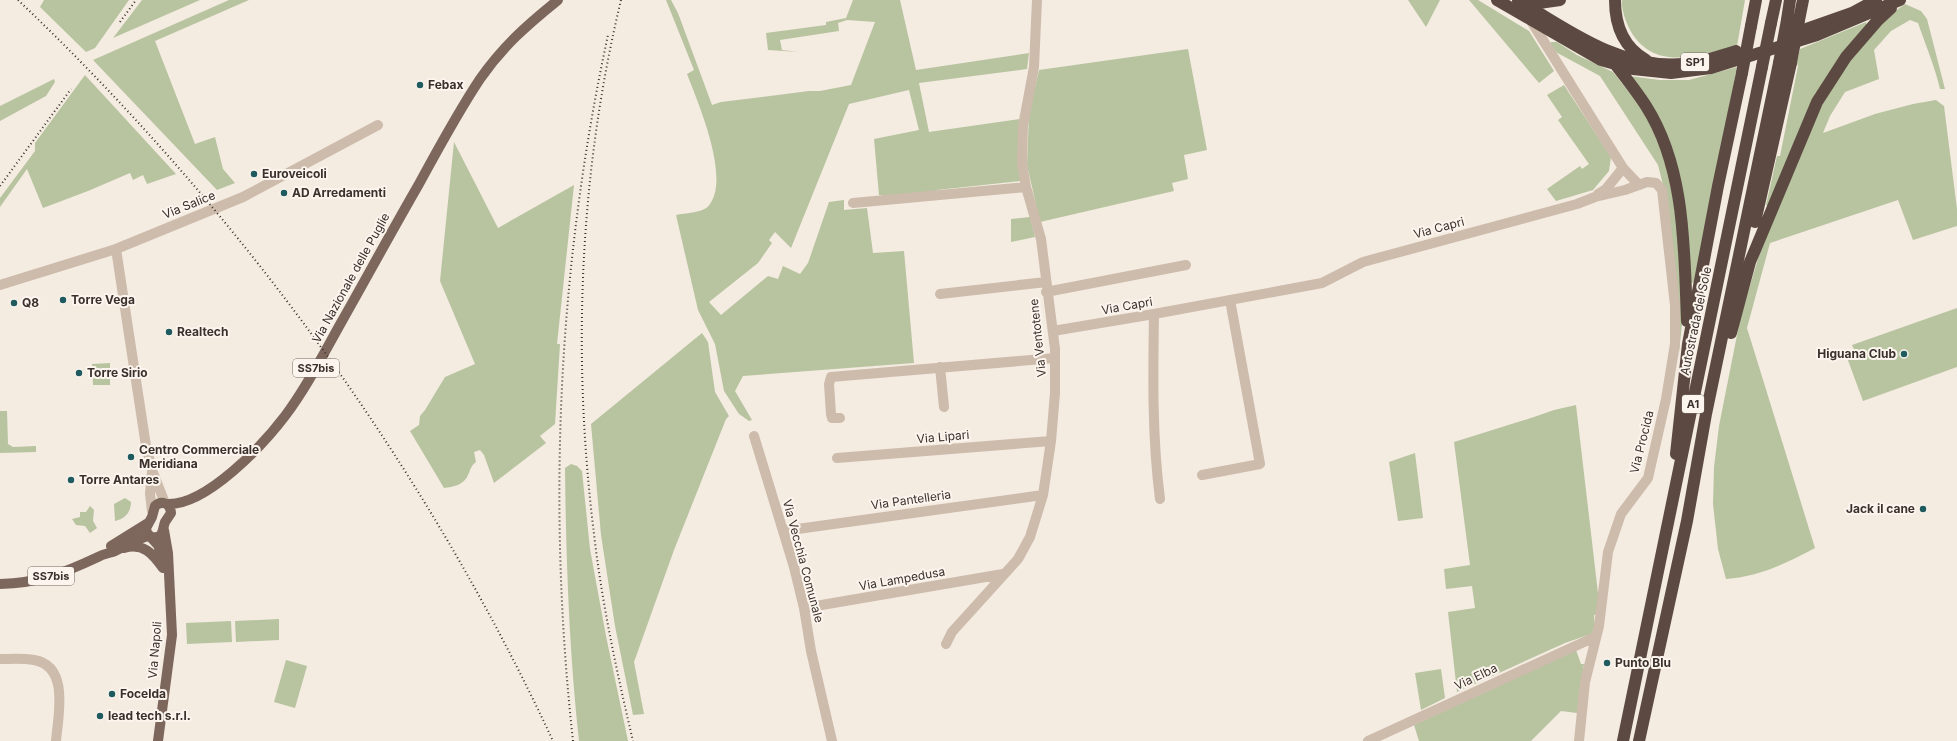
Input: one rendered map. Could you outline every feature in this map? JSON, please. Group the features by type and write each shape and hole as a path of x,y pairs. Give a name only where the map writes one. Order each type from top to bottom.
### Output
{"highway":[{"name":"SP1","path":"1497,0 1587,53 1615,64 1658,73 1683,73 1711,68 1817,35 1900,0"},
{"name":"SP1","path":"1518,0 1607,51 1622,57 1652,63 1684,64 1721,56 1811,28 1852,13 1872,2"},
{"path":"1528,0 1539,3 1560,0"},
{"path":"1615,0 1615,18 1623,38 1637,55 1652,63"},
{"path":"1670,515 1688,344 1718,186 1756,0"},
{"name":"Autostrada del Sole","path":"1623,741 1776,0"},
{"path":"1785,63 1787,20 1790,0"},
{"path":"1785,63 1804,0"},
{"path":"1714,375 1730,338 1750,262 1817,102 1846,57 1878,20 1900,0"},
{"name":"A1","path":"1639,741 1686,521 1729,305 1751,242 1785,63"},
{"path":"1615,64 1647,107 1665,147 1674,176 1681,216 1685,263 1688,344"}],"main road":[{"name":"Via Nazionale delle Puglie","path":"168,518 185,507 194,498 234,471 259,446 285,416 318,364 434,156 479,81 510,41 558,0"},
{"name":"Via Nazionale delle Puglie","path":"166,504 181,503 194,498"},
{"path":"157,504 166,504 171,513 164,530 161,536 151,536 146,531 148,523 152,518 152,511 157,504"},
{"name":"SS7bis","path":"0,584 29,581 48,577 80,566 99,556 113,545 148,523"},
{"name":"Via Napoli","path":"158,741 172,635 168,553 164,530"},
{"name":"SS7bis","path":"99,556 115,551 138,538 151,536"},
{"name":"Via Napoli","path":"151,536 162,552 169,584"},
{"path":"115,551 129,547 144,548 153,555 166,572"}],"street":[{"name":"Via Ventotene","path":"946,644 952,632 1003,574 1018,560 1030,537 1042,494 1051,441 1055,393 1053,331 1046,287 1041,239 1026,187 1022,163 1023,126 1034,67 1037,0"},
{"path":"1531,21 1622,168 1639,185"},
{"name":"Via Salice","path":"0,285 116,249 243,197 378,125"},
{"path":"1595,196 1606,189 1622,168"},
{"name":"Via Procida","path":"1579,741 1585,682 1595,637 1599,626 1608,552 1621,514 1648,478 1666,399 1675,344 1675,305 1662,190 1656,183 1646,182 1639,185"},
{"name":"Via Capri","path":"1053,331 1322,283 1363,262 1577,204 1595,196 1626,190 1639,185"},
{"path":"853,203 1026,187"},
{"path":"116,249 146,446 152,470 166,504"},
{"path":"940,294 1046,287 1186,265"},
{"path":"1202,475 1260,464 1230,300"},
{"path":"1154,314 1152,400 1155,462 1160,499"},
{"path":"840,418 832,418 831,414 829,384 831,377 1055,358"},
{"path":"940,368 944,407"},
{"name":"Via Vecchia Comunale","path":"754,436 783,531 804,608 811,651 832,741"},
{"name":"Via Lipari","path":"837,458 1051,441"},
{"path":"152,470 150,494 152,511"},
{"name":"Via Pantelleria","path":"783,531 1042,494"},
{"name":"Via Lampedusa","path":"804,608 1003,574"},
{"name":"Via Elba","path":"1368,741 1595,637"},
{"path":"0,659 34,660 41,662 51,669 56,676 59,690 56,741"}],"green space":[{"path":"44,0 129,0 95,48 86,52 40,7"},
{"path":"142,0 200,0 113,38"},
{"path":"229,0 249,0 155,41 195,144 215,137 223,169 235,183 217,190 93,60"},
{"path":"666,0 671,0 678,13 712,105 721,102 809,91 820,91 851,85 875,22 847,20 838,23 839,31 780,40 782,50 799,52 768,50 766,33 826,25 826,22 846,18 853,0 900,0 916,70 1029,53 1027,69 919,83 929,132 1020,119 1020,181 937,190 933,193 900,197 879,195 874,139 919,130 909,90 849,104 791,248 775,232 769,240 772,243 758,263 709,302 721,315 768,276 778,279 783,266 800,274 808,263 829,202 844,200 844,210 867,208 873,253 904,251 914,363 743,376 735,391 752,420 749,421 739,414 724,391 715,344 698,310 676,215 699,211 707,207 710,204 715,192 716,176 710,139 687,74 694,70"},
{"path":"1408,0 1440,0 1426,27"},
{"path":"1469,0 1478,0 1529,31 1554,71 1539,83"},
{"path":"1622,0 1745,0 1737,46 1695,56 1668,57 1655,53 1643,46 1633,35 1622,9"},
{"path":"1905,4 1921,11 1927,19 1945,89 1940,89 1918,23 1910,20 1891,31 1874,50 1879,79 1845,92 1830,116 1823,133 1875,114 1913,104 1936,100 1944,106 1957,209 1957,226 1913,240 1898,200 1770,243 1747,328 1815,548 1761,572 1726,579 1718,549 1713,504 1714,467 1719,426 1740,320 1762,245 1816,115 1851,57 1886,18"},
{"path":"1866,22 1867,25 1849,47 1769,207 1766,205 1777,156 1780,156 1800,49"},
{"path":"1551,42 1557,42 1577,55 1613,72 1644,111 1664,157 1671,181 1682,271 1682,324 1679,353 1664,189 1658,165 1600,76 1552,50 1550,45"},
{"path":"1188,49 1207,150 1184,155 1188,179 1172,183 1174,191 1040,222 1027,165 1029,113 1039,70"},
{"path":"1737,67 1695,283 1688,282 1677,176 1629,76 1660,80 1689,80"},
{"path":"85,75 176,174 147,184 143,175 133,180 130,173 43,208 27,169 0,207 0,198 35,151 35,143"},
{"path":"54,79 55,82 46,96 0,121 0,106"},
{"path":"1564,85 1611,157 1609,171 1593,190 1556,201 1547,189 1580,166 1582,169 1589,164 1558,120 1562,117 1547,95"},
{"path":"454,142 498,228 574,185 557,344 560,344 555,424 540,436 546,443 494,483 484,455 480,450 474,452 476,462 464,481 454,486 444,488 410,431 419,425 420,416 445,377 475,364 440,281"},
{"path":"1030,217 1035,237 1011,242 1011,219"},
{"name":"Higuana Club","path":"1957,308 1957,367 1863,401 1846,355 1855,352 1852,345"},
{"path":"702,333 708,342 715,392 729,416 726,419 674,550 634,662 644,714 633,715 615,626 601,535 591,424"},
{"path":"110,363 110,385 93,385 92,364"},
{"path":"1576,405 1598,593 1598,614 1594,615 1595,628 1591,634 1565,643 1457,692 1448,612 1475,608 1472,586 1446,589 1444,569 1470,565 1454,442 1554,410"},
{"path":"0,411 7,411 8,444 13,447 36,446 36,452 0,453"},
{"path":"1415,453 1423,518 1398,521 1389,462"},
{"path":"571,464 577,466 582,471 590,549 628,741 579,741 570,639 566,536 565,468"},
{"path":"125,498 131,502 129,512 124,517 115,521 114,504"},
{"path":"90,506 94,510 93,521 97,528 90,533 85,526 76,525 72,519 80,517 80,512 86,512"},
{"path":"279,619 279,640 236,642 235,621"},
{"path":"231,621 232,642 187,644 186,623"},
{"path":"1576,650 1581,664 1584,664 1577,713 1561,711 1531,741 1419,741 1414,725"},
{"path":"286,660 307,666 295,708 274,702"},
{"path":"1441,669 1445,698 1421,710 1415,673"}],"railway":[{"path":"18,0 99,81 176,165 250,254 320,346 385,441 446,539 502,639 553,741"},
{"path":"120,22 136,0"},
{"path":"621,0 607,66 596,132 588,199 582,333 583,400 587,467 601,586 610,638 633,741"},
{"path":"573,741 565,653 560,564 559,475 562,386 568,298 578,210 591,122 608,35"},
{"path":"0,186 71,89"}],"place":[{"name":"Febax","path":"420,85"},
{"name":"Euroveicoli","path":"254,174"},
{"name":"AD Arredamenti","path":"284,193"},
{"name":"Torre Vega","path":"63,300"},
{"name":"Q8","path":"14,303"},
{"name":"Realtech","path":"169,332"},
{"name":"Higuana Club","path":"1904,354"},
{"name":"Torre Sirio","path":"79,373"},
{"name":"Centro Commerciale Meridiana","path":"131,457"},
{"name":"Torre Antares","path":"71,480"},
{"name":"Jack il cane","path":"1923,509"},
{"name":"Punto Blu","path":"1607,663"},
{"name":"Focelda","path":"112,694"},
{"name":"lead tech s.r.l.","path":"100,716"}]}
